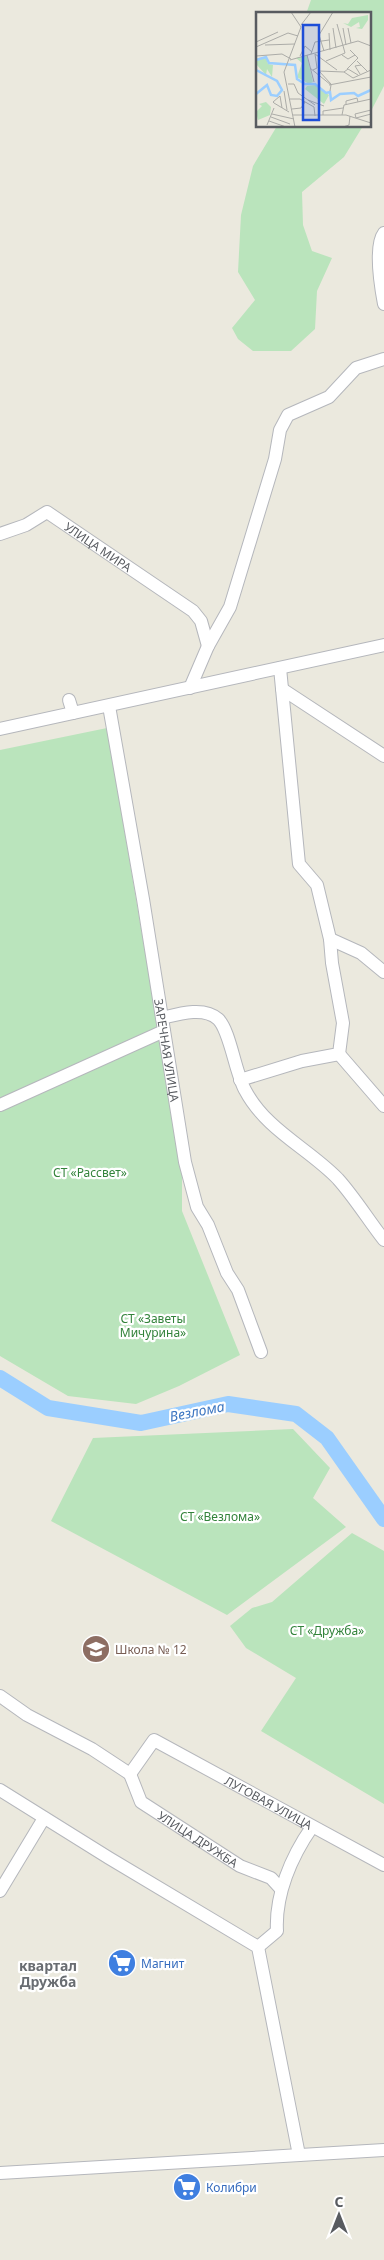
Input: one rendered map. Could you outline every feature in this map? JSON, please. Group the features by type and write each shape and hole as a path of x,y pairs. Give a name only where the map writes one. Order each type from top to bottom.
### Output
{"street":[{"path":"384,233 380,253 384,304"},
{"path":"190,688 208,646 227,613 234,594 275,459 276,444 282,423 288,416 329,397 356,368 384,359"},
{"name":"УЛИЦА МИРА","path":"0,534 26,525 47,512 193,611 202,621 208,646"},
{"path":"0,730 384,646"},
{"path":"280,668 299,864 317,885 330,939 332,963 343,1023 339,1054 384,1104"},
{"path":"282,689 384,756"},
{"path":"69,700 73,713"},
{"name":"ЗАРЕЧНАЯ УЛИЦА","path":"109,706 186,1162 197,1207 208,1225 227,1273 238,1290 261,1352"},
{"path":"330,939 361,953 384,972"},
{"path":"0,1105 187,1013 209,1014 217,1017 226,1031 240,1080 260,1114 338,1180 384,1240"},
{"path":"240,1080 302,1061 339,1054"},
{"path":"0,1696 28,1715 92,1749 130,1774"},
{"name":"ЛУГОВАЯ УЛИЦА","path":"130,1774 139,1765 154,1740 384,1866"},
{"name":"УЛИЦА ДРУЖБА","path":"130,1774 137,1796 148,1808 240,1866 271,1878 281,1889"},
{"path":"0,1790 258,1947 299,2155"},
{"path":"0,1891 44,1818"},
{"path":"258,1947 276,1932 276,1918 281,1889 304,1838 312,1827"},
{"path":"0,2173 384,2150"}],"green space":[{"path":"311,0 384,0 384,86 372,109 372,12 307,12"},
{"path":"276,128 362,128 344,157 302,192 303,225 312,251 332,258 317,291 315,329 291,351 253,351 238,339 232,328 255,300 238,272 241,215 253,166"},
{"name":"СТ «Рассвет»","path":"107,728 182,1170 182,1211 240,1355 179,1386 136,1404 68,1396 0,1356 0,750"},
{"name":"СТ «Везлома»","path":"293,1429 330,1468 313,1498 346,1527 227,1615 51,1521 93,1438"},
{"name":"СТ «Дружба»","path":"352,1533 384,1551 384,1804 261,1731 296,1678 246,1648 230,1626 252,1608 272,1602"}],"waterway":[{"name":"Везлома","path":"0,1378 48,1408 141,1423 228,1404 296,1414 327,1438 384,1519"}],"place":[{"name":"Школа № 12","path":"96,1649"},
{"name":"Магнит","path":"122,1963"},
{"name":"Колибри","path":"187,2187"}],"district":[{"name":"квартал Дружба","path":"48,1974"}],"park label":[{"name":"СТ «Заветы Мичурина»","path":"153,1325"}]}
